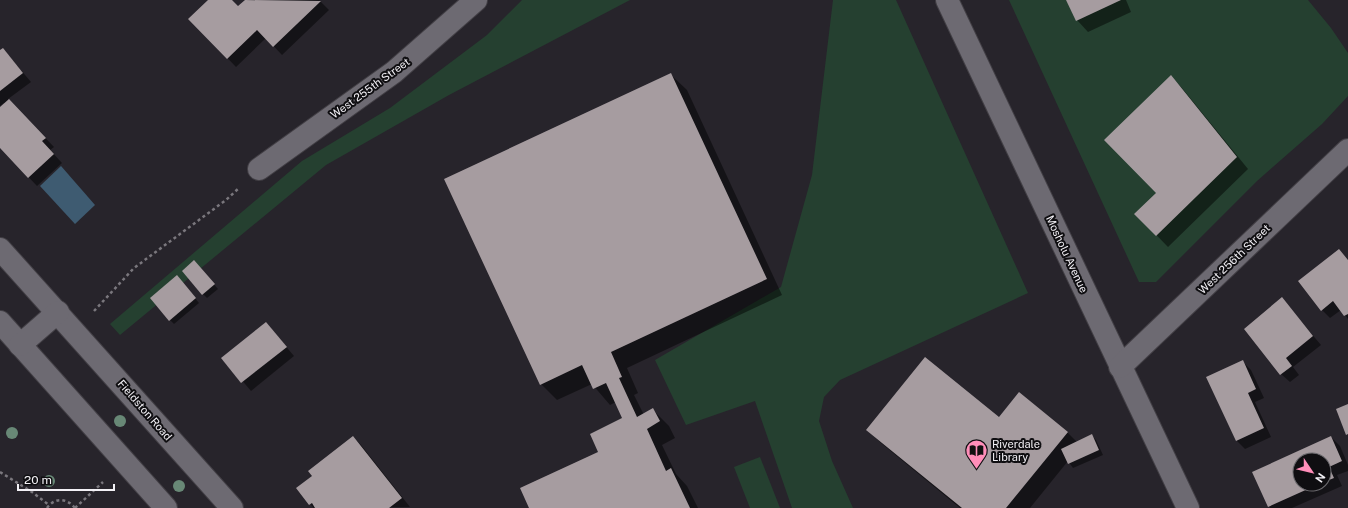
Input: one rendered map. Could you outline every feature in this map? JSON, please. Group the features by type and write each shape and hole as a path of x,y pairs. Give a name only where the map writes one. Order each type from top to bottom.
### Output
{"street":[{"name":"West 255th Street","path":"259,169 394,72 476,0"},
{"name":"Mosholu Avenue","path":"947,0 1120,368 1188,508"},
{"name":"West 256th Street","path":"1120,368 1348,150"},
{"name":"Fieldston Road","path":"0,250 58,312 232,508"},
{"path":"20,345 58,312"},
{"path":"0,322 166,508"}],"path":[{"path":"94,312 134,268 226,200 259,169"},
{"path":"0,472 32,492 48,507 58,500 63,500 68,501 75,508 103,482"}],"green space":[{"path":"522,0 630,0 449,95 326,165 120,335 110,324 302,161 390,108 487,35"},
{"path":"833,0 896,0 1028,293 840,380 824,397 819,421 832,461 853,508 792,508 755,401 686,425 655,360 781,287 812,175"},
{"path":"1009,0 1308,0 1331,28 1348,53 1348,96 1322,124 1257,181 1156,282 1139,282"},
{"path":"760,457 780,508 750,508 734,467"}],"water":[{"path":"61,166 95,205 75,224 40,186"}],"building":[{"path":"208,0 232,0 238,6 245,0 321,1 273,47 257,30 227,59 188,19"},
{"path":"1066,0 1121,0 1076,21"},
{"path":"3,48 23,73 0,91 0,50"},
{"path":"671,73 767,279 611,352 622,377 619,378 637,417 653,408 660,421 647,429 666,471 671,468 690,508 529,508 520,488 598,452 590,434 622,418 606,383 593,389 582,365 540,385 444,179"},
{"path":"1171,75 1237,157 1156,236 1134,214 1156,193 1104,140"},
{"path":"9,99 46,138 42,141 54,154 28,178 0,148 0,107"},
{"path":"1339,249 1348,260 1348,314 1344,316 1333,301 1321,311 1298,281"},
{"path":"194,260 215,284 202,295 182,271"},
{"path":"177,275 196,298 169,321 150,298"},
{"path":"1282,297 1313,336 1286,358 1292,366 1280,375 1244,329"},
{"path":"266,322 287,347 241,383 221,358"},
{"name":"Riverdale Library","path":"925,357 999,417 1019,392 1068,432 1006,508 962,508 866,430"},
{"path":"1243,360 1256,389 1248,393 1264,428 1236,441 1206,377"},
{"path":"1348,404 1348,434 1346,435 1336,409"},
{"path":"1092,434 1099,450 1068,464 1061,449"},
{"path":"353,436 402,498 389,508 315,508 312,503 309,505 296,488 312,476 308,471"},
{"path":"1331,436 1342,461 1332,466 1332,452 1296,452"},
{"path":"1292,454 1292,492 1301,492 1268,507 1252,472"}],"place":[{"name":"Riverdale Library","path":"976,470"}]}
